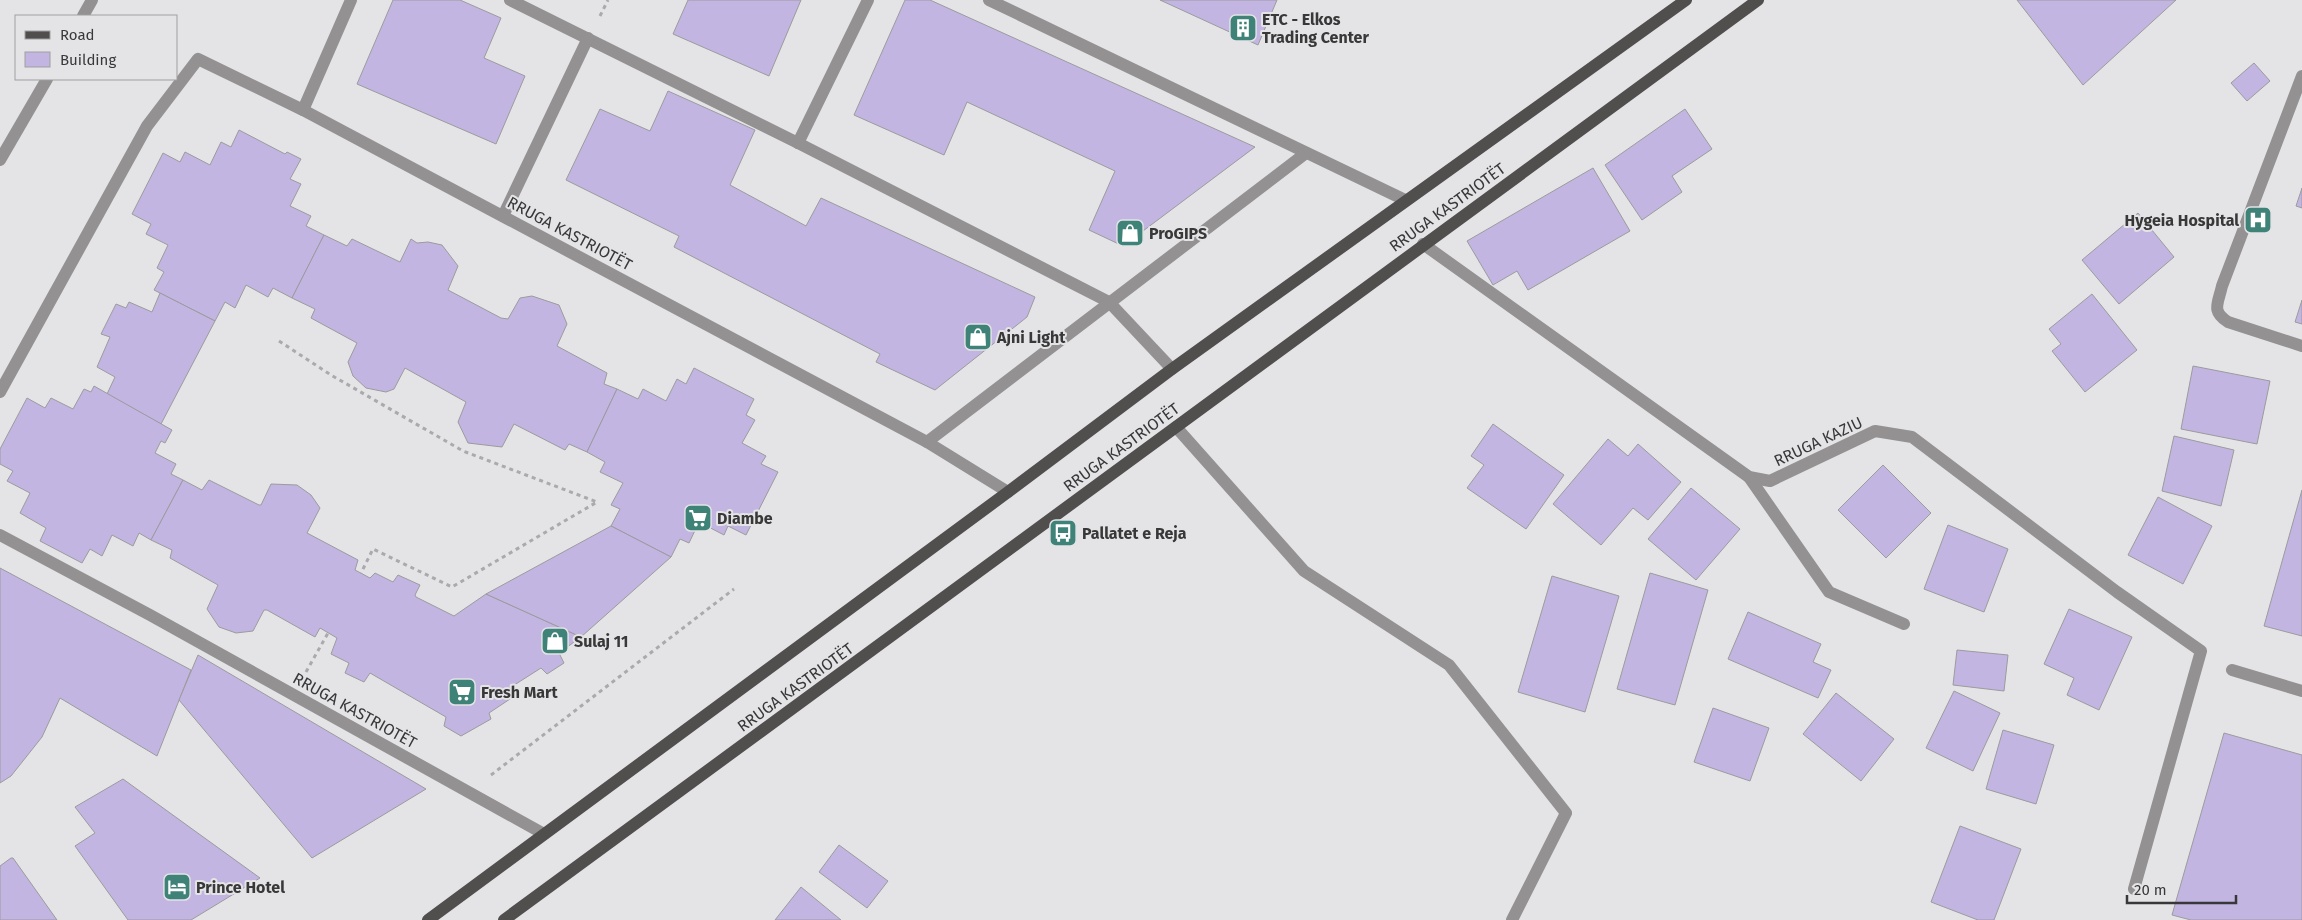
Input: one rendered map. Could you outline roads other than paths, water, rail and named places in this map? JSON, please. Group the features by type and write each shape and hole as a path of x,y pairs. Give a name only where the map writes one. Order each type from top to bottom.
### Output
{"main road":[{"name":"RRUGA KASTRIOTËT","path":"428,920 1172,369 1685,0"},
{"name":"RRUGA KASTRIOTËT","path":"504,920 1758,0"}],"street":[{"path":"84,15 92,0"},
{"path":"303,110 352,0"},
{"path":"510,0 798,143 1109,302 1172,369"},
{"path":"798,143 868,0"},
{"name":"RRUGA KASTRIOTËT","path":"988,0 1405,200"},
{"path":"503,216 588,38"},
{"name":"RRUGA KASTRIOTËT","path":"0,392 147,126 198,59 303,110 927,442 1008,492"},
{"path":"2302,76 2222,286 2216,309 2218,316 2228,322 2302,346"},
{"path":"0,160 46,80"},
{"path":"927,442 1306,153"},
{"name":"RRUGA KAZIU","path":"1423,244 1749,477 1770,481 1875,432 1912,436 2117,592 2201,650 2134,889"},
{"path":"1176,427 1304,571 1449,665 1566,813 1512,920"},
{"path":"1749,477 1829,592 1904,624"},
{"name":"RRUGA KASTRIOTËT","path":"0,535 294,694 544,834"},
{"path":"2232,670 2302,691"}],"place":[{"name":"ETC - Elkos Trading Center","path":"1243,28"},
{"name":"Hygeia Hospital","path":"2258,220"},
{"name":"ProGIPS","path":"1130,233"},
{"name":"Ajni Light","path":"978,337"},
{"name":"Diambe","path":"698,518"},
{"name":"Pallatet e Reja","path":"1063,533"},
{"name":"Sulaj 11","path":"555,641"},
{"name":"Fresh Mart","path":"462,692"},
{"name":"Prince Hotel","path":"177,887"}]}
